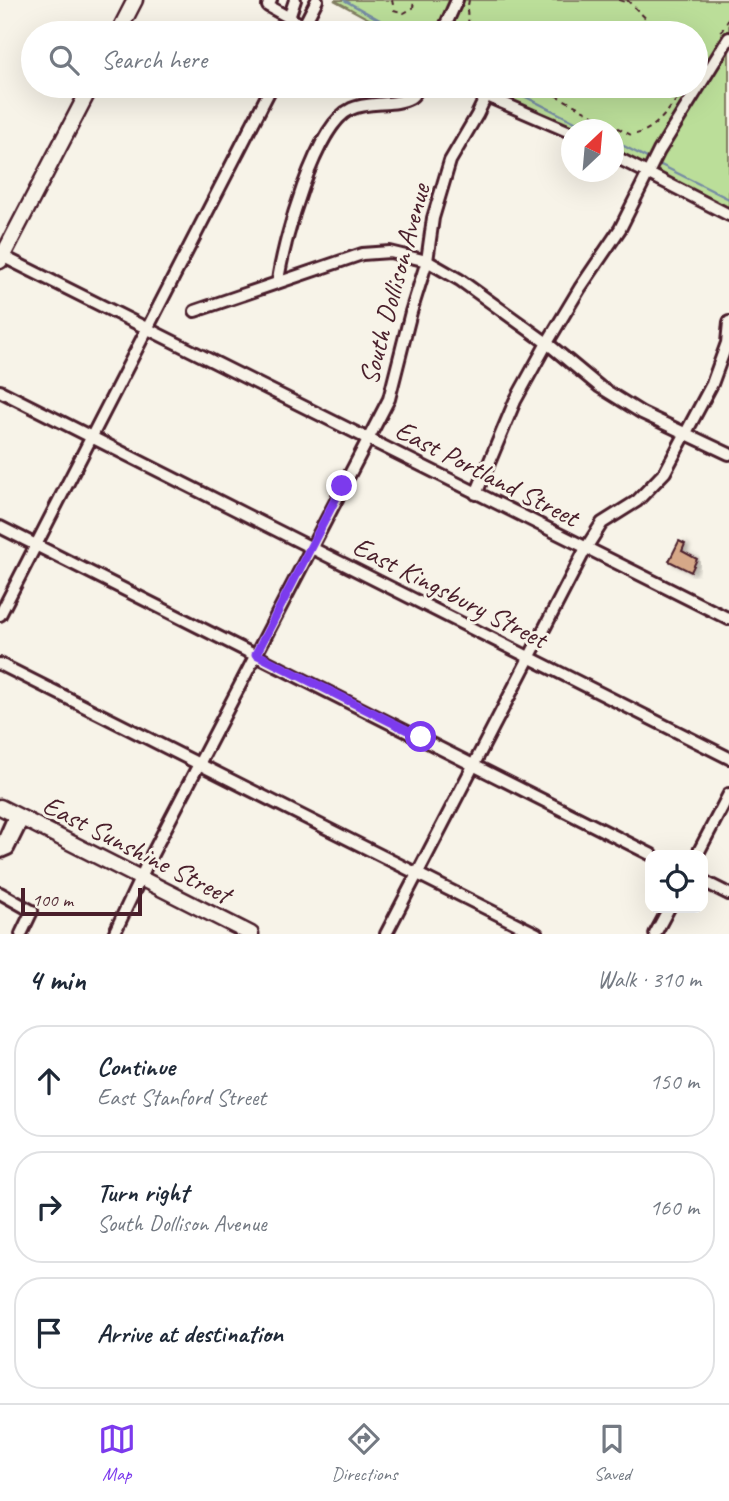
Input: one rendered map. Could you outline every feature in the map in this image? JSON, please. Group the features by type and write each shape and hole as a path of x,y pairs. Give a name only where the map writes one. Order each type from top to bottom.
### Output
{"main road":[{"path":"124,21 135,0"},
{"path":"1,257 85,98"},
{"name":"East Sunshine Street","path":"0,807 249,933"}],"street":[{"path":"289,18 295,0"},
{"path":"306,21 317,0"},
{"path":"447,21 457,0"},
{"path":"269,3 293,21"},
{"path":"708,72 729,38"},
{"path":"0,615 266,98"},
{"path":"278,281 303,183 330,129 342,114 351,109 410,98"},
{"name":"South Dollison Avenue","path":"114,934 366,438 389,398 427,261 433,218 450,160 485,98"},
{"path":"496,98 561,128"},
{"path":"476,494 515,401 580,288 620,229 659,151 692,98"},
{"path":"624,161 729,215"},
{"path":"195,311 362,254 390,252 427,261 460,280 547,343 600,387 642,413 729,454"},
{"name":"East Portland Street","path":"1,257 729,619"},
{"path":"386,934 586,548 602,523 637,501 665,472 712,384 727,343 729,322"},
{"name":"East Kingsbury Street","path":"0,391 729,758"},
{"path":"0,527 645,851"},
{"path":"0,664 537,934"},
{"path":"700,850 729,794"},
{"path":"0,851 19,817"},
{"path":"708,884 729,894"},
{"path":"0,894 30,909 32,913 22,934"},
{"path":"656,934 666,913"}],"path":[{"path":"392,0 394,10 404,13 413,8 414,0"},
{"path":"468,21 469,0"},
{"path":"619,0 630,4"},
{"path":"627,0 648,21"},
{"path":"561,98 631,135 644,132 659,121 677,98"}],"green space":[{"path":"334,0 729,0 729,211 624,156 624,119 561,119 561,123 507,98 708,98 708,21 372,21"}],"building":[{"path":"679,541 685,544 682,551 697,559 691,572 669,561"}],"waterway":[{"path":"344,0 382,21"},
{"path":"528,98 569,119"},
{"path":"624,146 651,160"},
{"path":"657,163 729,199"}],"route":[{"path":"342,486 256,654 421,737"}]}
